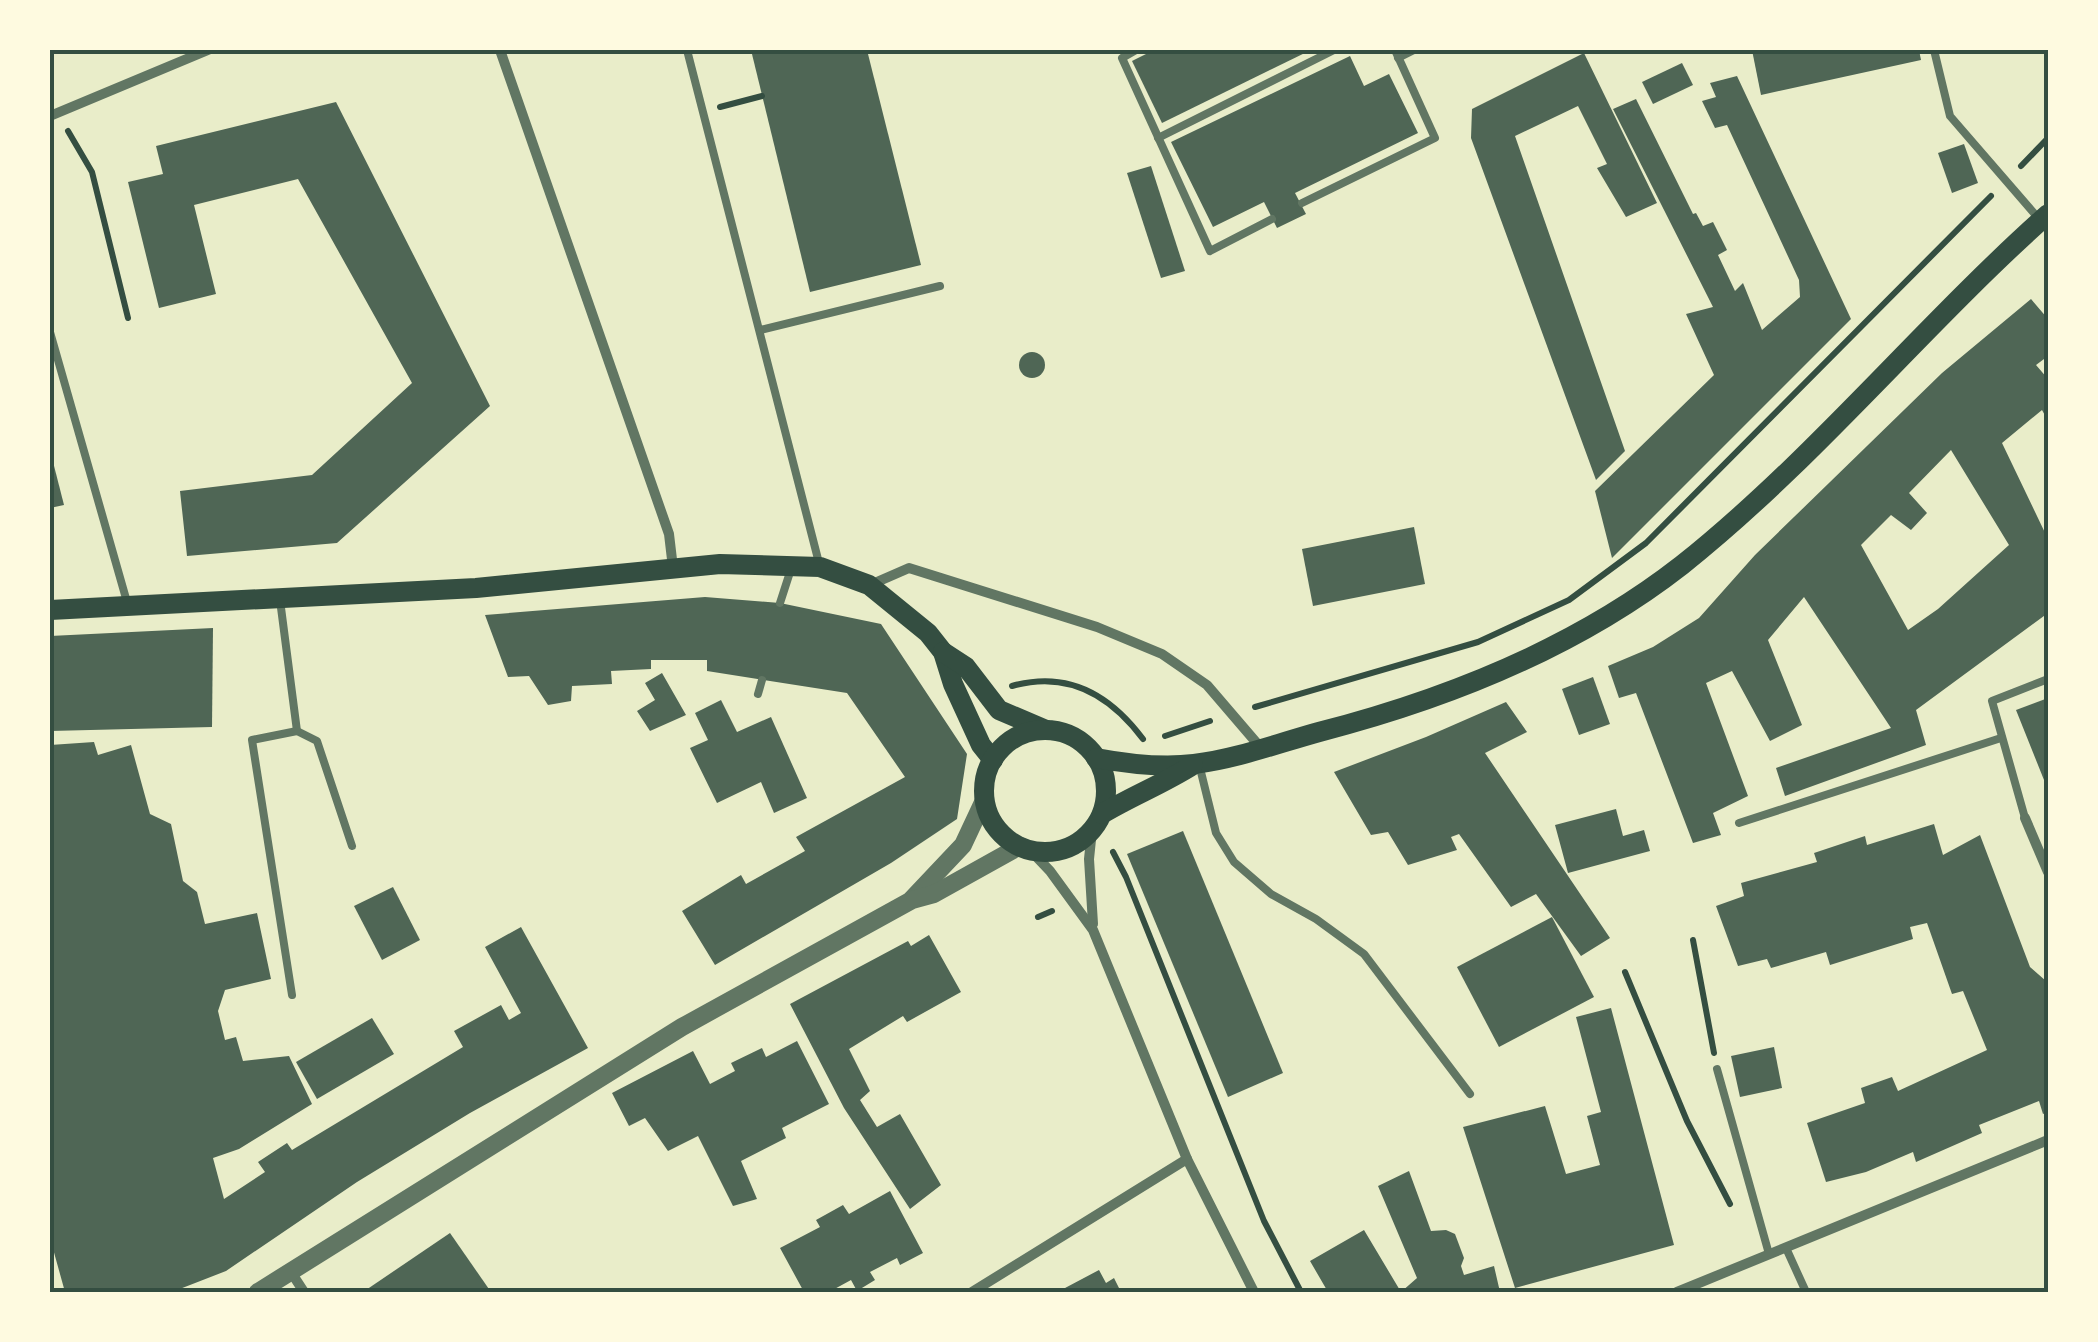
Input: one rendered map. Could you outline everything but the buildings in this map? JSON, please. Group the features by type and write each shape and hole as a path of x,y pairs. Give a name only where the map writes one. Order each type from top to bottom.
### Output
{"main road":[{"path":"1096,758 1197,764 1261,748 1401,708 1502,670 1584,628 1646,590 1746,510 2044,217"},
{"path":"50,610 476,588 720,564 820,567 868,585 909,615 943,652 966,666 999,710 1075,738 1096,758 1106,785 1097,822"},
{"path":"943,652 953,684 992,760"},
{"path":"1048,730 1016,738 992,760 986,778 985,798 996,827 1025,848 1050,852 1068,848 1128,798 1162,786 1197,764"}],"street":[{"path":"54,114 208,50"},
{"path":"503,51 669,534 673,569"},
{"path":"868,585 908,568 1097,627 1186,668 1261,748"},
{"path":"912,900 963,845 985,798"},
{"path":"2025,818 2048,872"},
{"path":"1094,930 1090,894 1097,822"},
{"path":"258,1292 682,1028 912,900 934,894 1025,848 1074,901 1094,930 1187,1159 1254,1292"},
{"path":"1677,1292 2048,1140"},
{"path":"977,1291 1187,1159"},
{"path":"291,1272 304,1292"}],"lane":[{"path":"686,50 820,567"},
{"path":"1136,50 1122,58 1210,250 1272,219"},
{"path":"1158,138 1334,50"},
{"path":"1302,203 1434,138 1397,54 1414,50"},
{"path":"1934,50 1950,116 2006,181 2044,217"},
{"path":"760,330 940,286"},
{"path":"50,332 128,606"},
{"path":"780,603 792,564"},
{"path":"280,600 297,731"},
{"path":"2025,818 1992,701 2048,679"},
{"path":"758,694 762,680"},
{"path":"292,995 252,740 297,731 316,741 352,846"},
{"path":"1739,823 2001,738"},
{"path":"1197,764 1216,832 1234,862 1272,894 1316,919 1364,954 1470,1094"},
{"path":"1717,1069 1769,1254"},
{"path":"1786,1248 1806,1292"}],"path":[{"path":"704,111 762,96"},
{"path":"54,114 92,172 128,318"},
{"path":"1146,742 1478,642 1569,600 1646,543 2048,138"},
{"path":"988,698 1023,683 1046,681 1092,692 1115,704 1146,742 1156,764"},
{"path":"1110,846 1126,877 1264,1222 1301,1292"},
{"path":"1694,940 1717,1069"},
{"path":"1625,972 1687,1121 1731,1207"}]}
